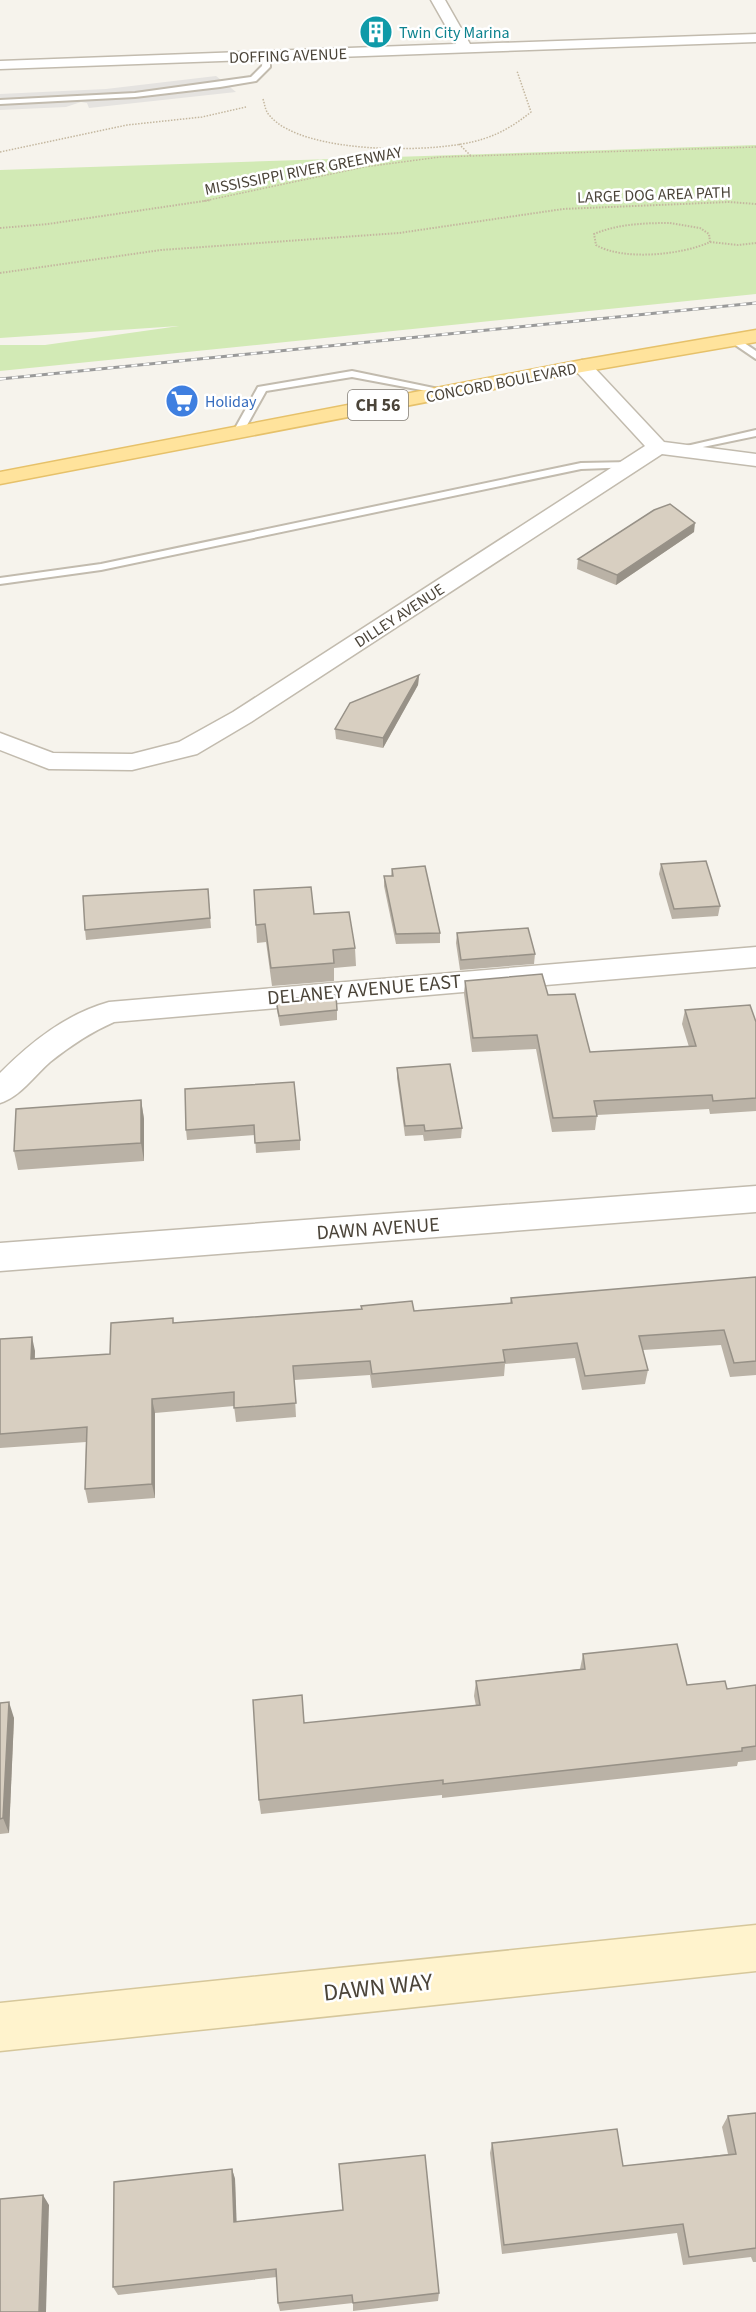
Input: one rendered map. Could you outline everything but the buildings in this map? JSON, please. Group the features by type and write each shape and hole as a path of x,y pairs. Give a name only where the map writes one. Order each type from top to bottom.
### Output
{"main road":[{"name":"CONCORD BOULEVARD","path":"0,478 582,366 756,336"}],"street":[{"path":"438,0 465,48"},
{"name":"DOFFING AVENUE","path":"0,65 756,38"},
{"path":"582,366 666,448 756,460"},
{"name":"DILLEY AVENUE","path":"0,741 49,761 132,762 188,748 242,717 631,465 666,448"},
{"name":"DELANEY AVENUE EAST","path":"0,1092 52,1042 80,1023 109,1012 756,957"},
{"name":"DAWN AVENUE","path":"0,1257 756,1199"},
{"name":"DAWN WAY","path":"0,2027 756,1948"}],"lane":[{"path":"0,102 135,95 220,85 253,79 266,67 266,56"},
{"path":"734,340 756,356"},
{"path":"238,432 262,389 351,374 448,392"},
{"path":"666,448 756,433"},
{"path":"0,581 101,567 581,466 631,465"}],"path":[{"path":"265,100 267,112 282,126 306,136 339,144 422,148 459,144 499,135 521,124 531,112 516,68"},
{"path":"255,95 265,100"},
{"path":"0,152 39,147 125,125 226,113 265,100"},
{"path":"459,144 471,156"},
{"name":"MISSISSIPPI RIVER GREENWAY","path":"0,228 48,224 196,203 364,167 471,156 756,147"},
{"name":"LARGE DOG AREA PATH","path":"0,273 161,250 399,233 552,210 729,202 756,204"},
{"path":"710,242 709,234 705,230 691,225 617,225 594,234 596,245 606,251 620,254 641,255 688,250 710,242 738,245 756,243"}],"green space":[{"path":"756,145 756,294 0,371 0,345 45,345 179,326 0,338 0,170"}],"shaded area":[{"path":"216,76 236,92 89,108 87,103 81,102 66,107 0,110 0,94 106,89"}],"railway":[{"path":"0,379 756,303"}],"place":[{"name":"Twin City Marina","path":"376,32"},
{"name":"Holiday","path":"182,401"}]}
